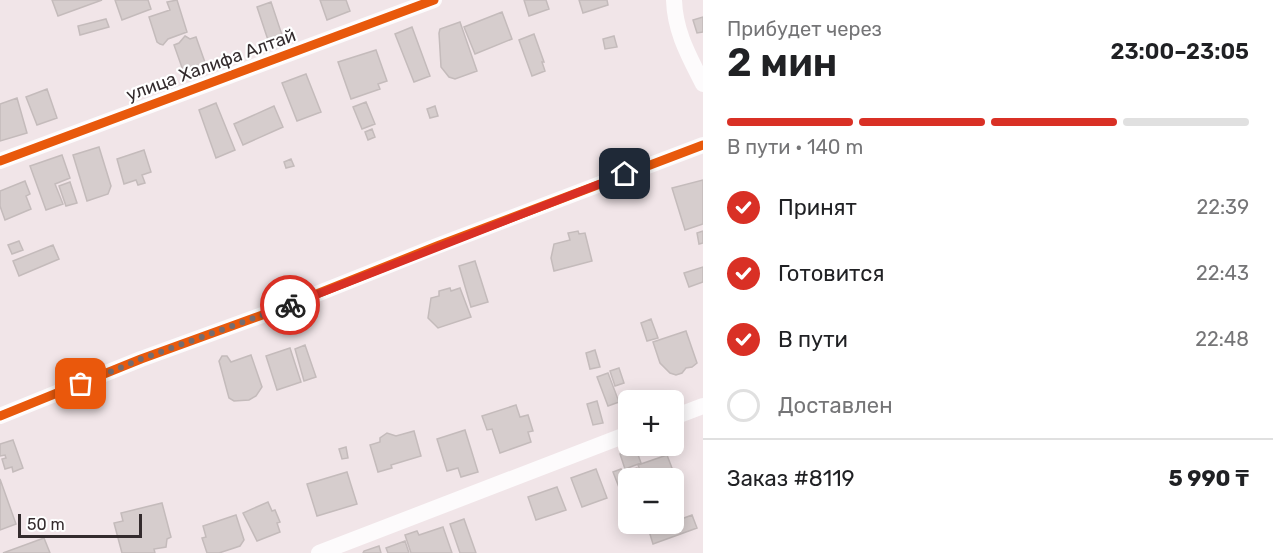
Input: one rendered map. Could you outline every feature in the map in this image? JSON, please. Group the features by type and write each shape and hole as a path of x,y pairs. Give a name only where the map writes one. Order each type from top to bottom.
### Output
{"street":[{"name":"улица Халифа Алтай","path":"0,161 434,0"},
{"path":"674,0 675,18 681,42 703,84"},
{"path":"0,416 141,359 279,309 703,145"},
{"path":"684,413 703,406"},
{"path":"319,553 618,438"}],"building":[{"path":"52,0 102,0 58,16"},
{"path":"115,0 148,0 151,9 122,20"},
{"path":"177,0 187,32 168,39 163,45 160,44 157,42 149,17 170,10 167,2"},
{"path":"320,0 346,0 350,11 327,20"},
{"path":"524,0 546,0 549,9 529,16"},
{"path":"579,0 607,0 608,5 583,13"},
{"path":"271,2 282,35 268,40 257,7"},
{"path":"502,12 512,39 475,54 464,27"},
{"path":"703,17 703,32 697,33 693,20"},
{"path":"106,19 109,27 80,35 78,26"},
{"path":"460,22 477,71 455,79 449,77 441,67 439,33 440,29"},
{"path":"412,27 430,76 414,82 395,34"},
{"path":"534,34 545,71 532,76 519,40"},
{"path":"185,36 190,39 196,37 207,68 185,76 174,45"},
{"path":"614,36 617,47 605,49 603,39"},
{"path":"376,50 387,81 378,84 380,89 351,99 338,62"},
{"path":"306,74 321,112 297,121 282,83"},
{"path":"47,89 57,118 37,125 26,97"},
{"path":"17,98 27,133 0,141 0,104"},
{"path":"366,102 375,124 362,129 353,107"},
{"path":"216,103 235,150 216,158 199,110"},
{"path":"274,106 283,127 243,145 234,124"},
{"path":"435,106 438,116 430,118 427,109"},
{"path":"372,129 375,137 368,140 365,132"},
{"path":"99,147 111,186 108,194 87,201 73,155"},
{"path":"144,150 151,172 142,175 145,183 138,185 136,180 124,184 117,159"},
{"path":"62,155 70,178 55,184 63,204 46,210 30,166"},
{"path":"291,159 294,166 286,168 284,162"},
{"path":"703,180 703,224 685,230 672,188"},
{"path":"25,181 30,194 26,196 31,209 5,220 0,206 0,191"},
{"path":"70,182 77,203 66,206 59,186"},
{"path":"578,231 579,234 585,233 592,261 554,271 551,258 554,244 570,240 568,233"},
{"path":"703,231 703,243 699,244 697,233"},
{"path":"19,241 23,250 12,254 8,245"},
{"path":"53,245 59,259 19,276 13,261"},
{"path":"475,261 488,302 471,307 459,266"},
{"path":"703,267 703,282 689,287 684,273"},
{"path":"450,288 451,291 460,288 471,317 438,328 428,318 431,298 439,296 439,291"},
{"path":"651,319 658,338 647,341 641,323"},
{"path":"686,331 697,363 676,375 670,373 660,363 653,342"},
{"path":"305,345 316,377 304,381 295,349"},
{"path":"290,348 301,382 277,390 266,356"},
{"path":"595,350 600,367 590,369 586,353"},
{"path":"251,355 262,387 256,396 249,400 234,401 229,398 219,361 222,356 227,356 231,362"},
{"path":"619,368 624,383 615,386 610,371"},
{"path":"608,373 618,402 608,406 597,377"},
{"path":"597,401 603,423 593,425 587,404"},
{"path":"516,405 520,417 528,415 533,431 528,432 531,442 500,453 492,429 487,430 482,416"},
{"path":"465,430 478,472 461,477 458,468 447,471 437,439"},
{"path":"414,431 421,456 391,465 392,468 378,472 370,445 380,442 380,438 387,433 396,436"},
{"path":"13,440 23,468 13,472 12,467 5,469 2,459 6,458 5,455 0,456 0,444"},
{"path":"346,447 348,458 342,459 339,449"},
{"path":"621,456 638,456 641,463 625,468"},
{"path":"667,456 672,468 639,468 638,465"},
{"path":"596,469 607,498 582,507 571,478"},
{"path":"618,470 618,485 613,472"},
{"path":"347,472 357,504 317,516 307,484"},
{"path":"0,479 16,524 0,530"},
{"path":"557,487 566,510 536,520 528,497"},
{"path":"268,502 272,511 275,510 280,522 277,523 280,532 257,541 243,513"},
{"path":"162,503 171,537 167,539 166,547 154,549 155,553 122,553 114,523 123,521 121,513"},
{"path":"236,515 244,540 240,546 219,553 207,553 202,538 206,537 203,526"},
{"path":"692,515 697,528 684,533 684,518"},
{"path":"464,519 476,553 460,553 450,524"},
{"path":"443,527 452,553 411,553 405,535 417,531 419,535"},
{"path":"650,534 680,534 653,544"},
{"path":"44,538 50,553 3,553"},
{"path":"405,541 409,553 388,553 386,548"},
{"path":"379,546 381,553 363,553 364,551"}],"cycle path":[{"path":"0,161 434,0"},
{"path":"0,416 141,359 279,309 703,145"}],"way so far":[{"path":"81,384 141,359 290,305"}],"route":[{"path":"290,305 625,174"}]}
